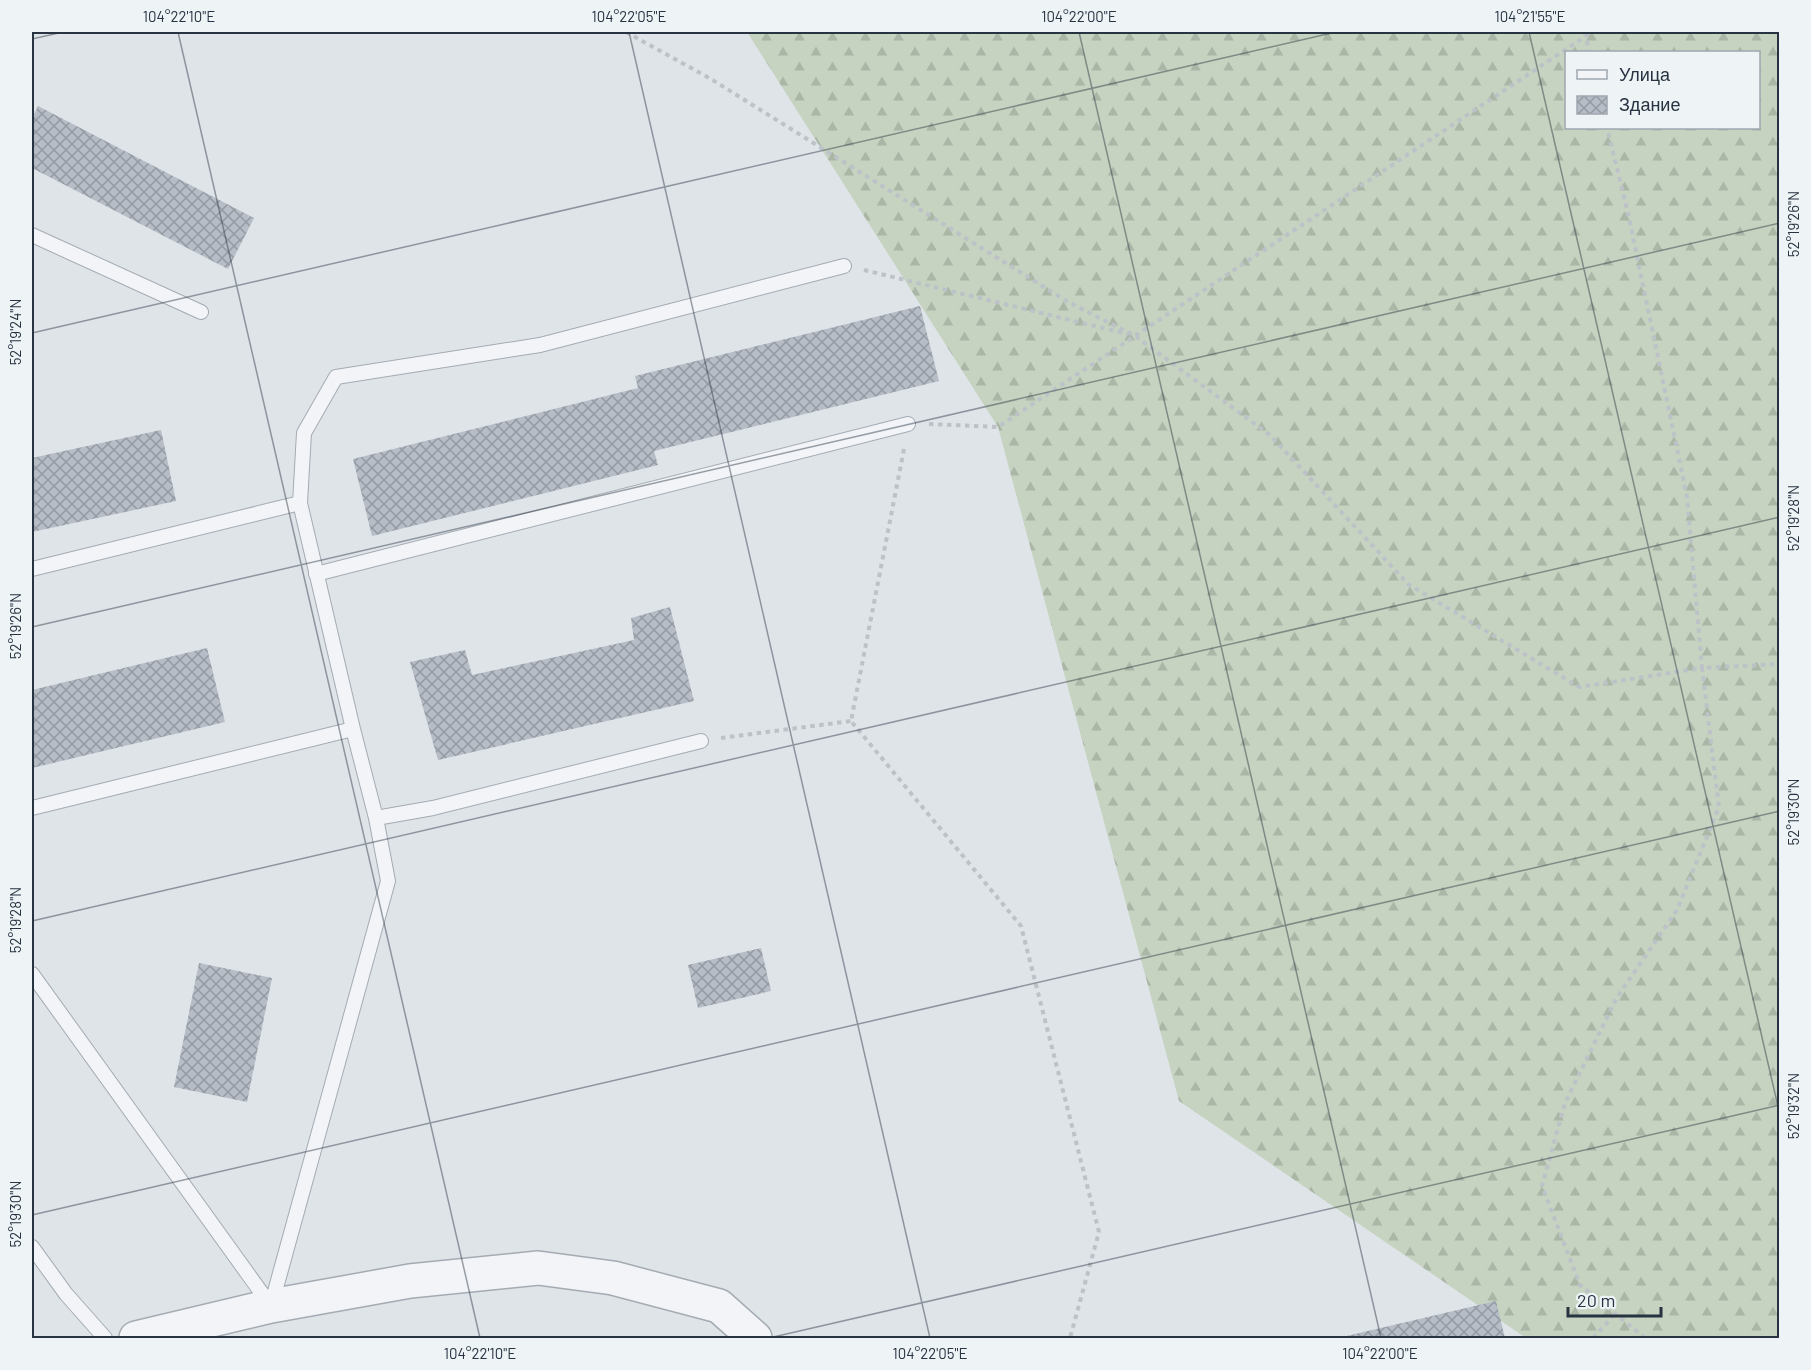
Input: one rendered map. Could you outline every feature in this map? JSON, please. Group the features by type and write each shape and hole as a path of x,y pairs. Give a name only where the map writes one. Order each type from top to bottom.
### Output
{"street":[{"path":"136,1338 271,1306 410,1281 538,1268 613,1278 719,1306 755,1338"}],"lane":[{"path":"32,235 201,312"},
{"path":"271,1306 388,881 376,818 352,729 300,503 304,433 336,377 540,345 844,266"},
{"path":"316,574 909,424"},
{"path":"32,569 300,503"},
{"path":"32,808 352,729"},
{"path":"376,818 433,808 701,741"},
{"path":"32,974 271,1306"},
{"path":"32,1247 66,1294 105,1338"}],"path":[{"path":"626,32 711,79 1068,302 1135,336 1270,435 1408,584 1579,687 1702,668 1779,664"},
{"path":"851,721 909,424 998,427 1585,34 1592,32"},
{"path":"1585,34 1589,51"},
{"path":"1607,129 1628,213 1687,497 1702,668 1719,807 1677,910 1616,999 1565,1103 1542,1186 1580,1286 1645,1338"},
{"path":"844,266 1135,336"},
{"path":"701,741 851,721"},
{"path":"851,721 1021,926 1099,1232 1070,1338"},
{"path":"1593,1338 1615,1314"}],"green space":[{"path":"747,32 1779,32 1779,1338 1526,1338 1179,1101 998,427"}],"building":[{"path":"38,106 254,218 228,269 32,168 32,118"},
{"path":"920,306 939,381 654,451 658,465 372,536 353,459 638,388 635,376"},
{"path":"161,430 176,501 32,532 32,458"},
{"path":"670,607 694,701 438,760 410,662 465,650 472,675 634,640 631,618"},
{"path":"207,648 225,722 32,768 32,690"},
{"path":"761,948 771,991 698,1008 688,965"},
{"path":"199,963 272,978 247,1102 174,1087"},
{"path":"1496,1301 1505,1338 1338,1338"}]}
